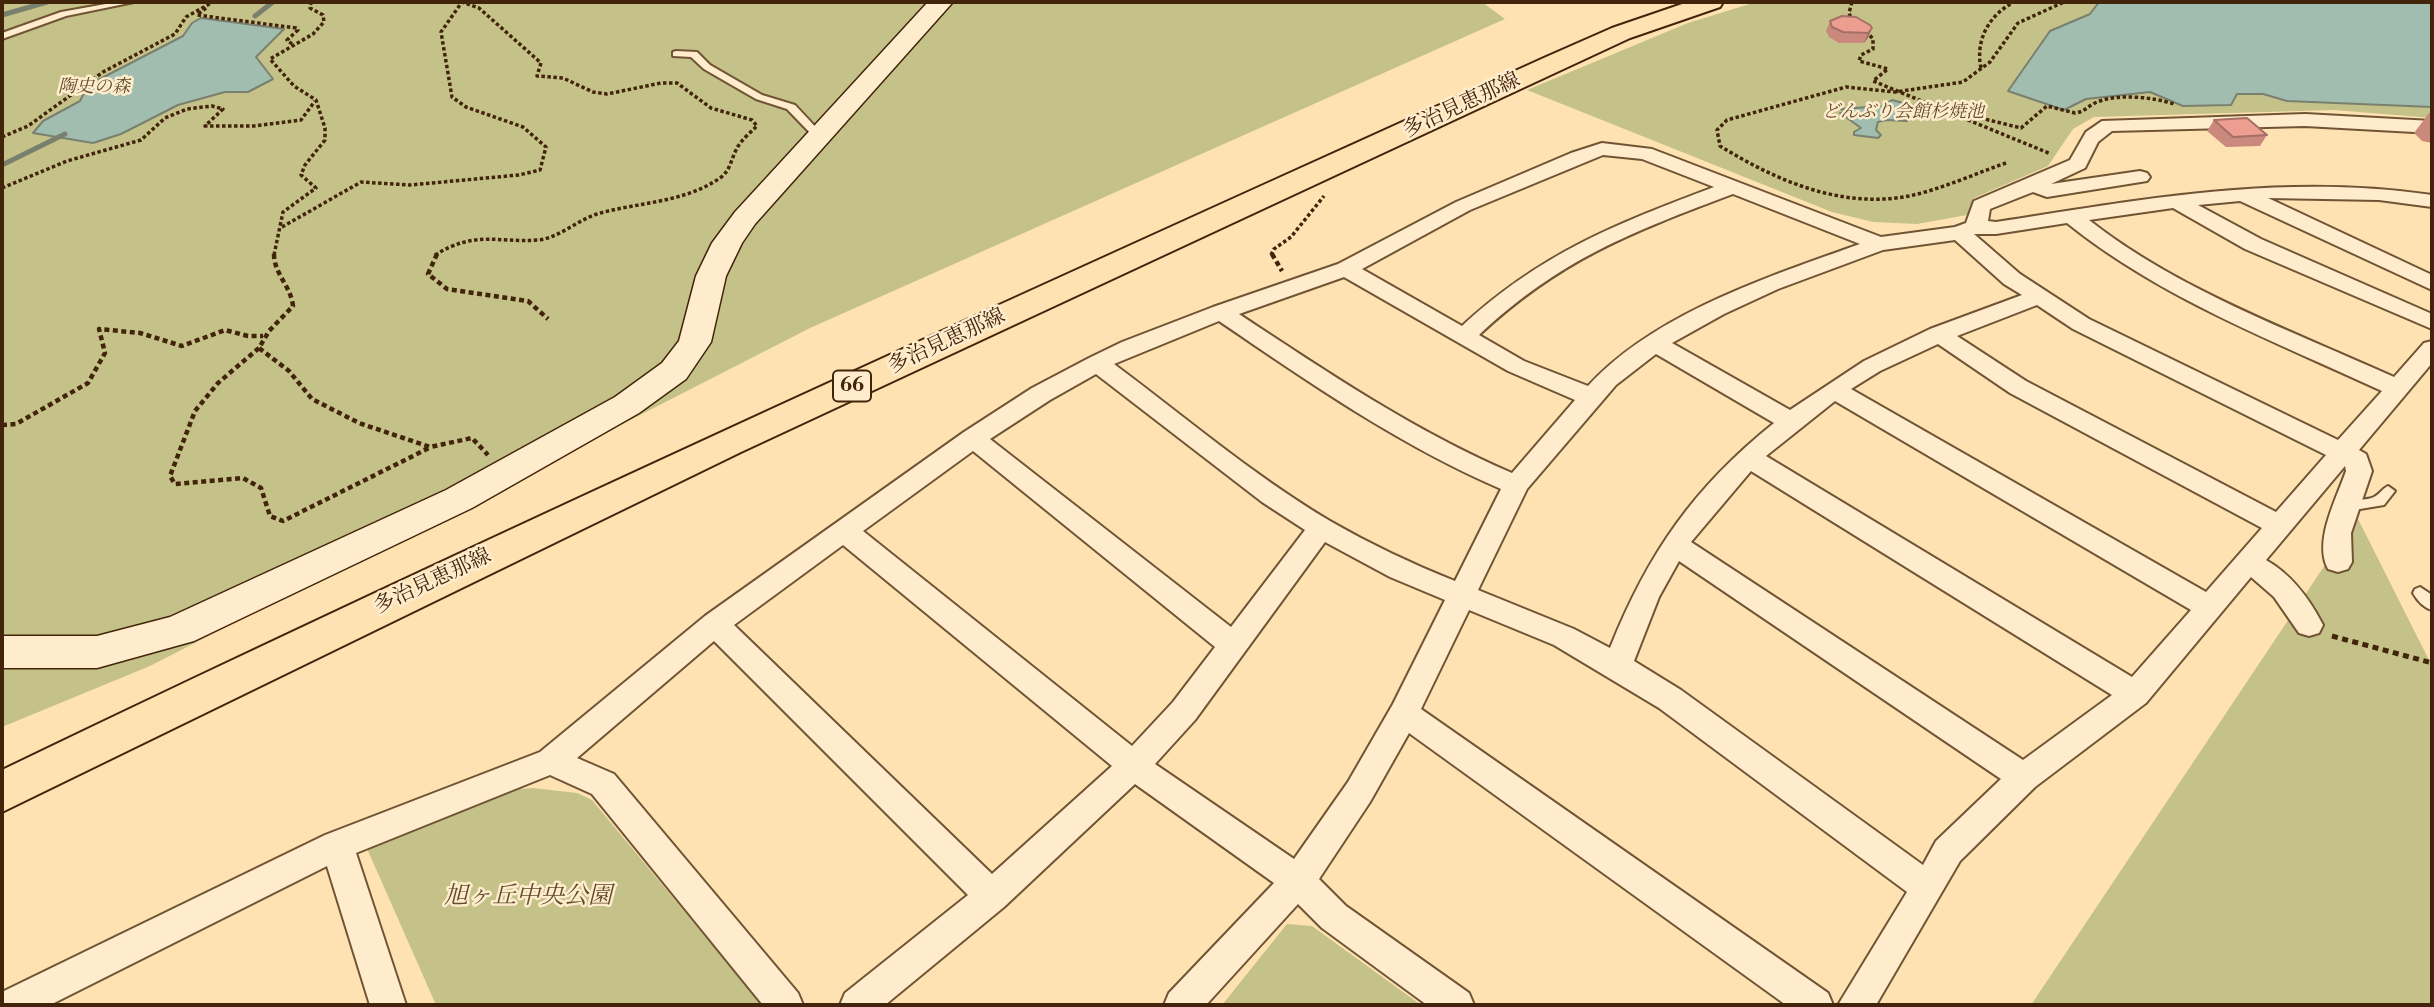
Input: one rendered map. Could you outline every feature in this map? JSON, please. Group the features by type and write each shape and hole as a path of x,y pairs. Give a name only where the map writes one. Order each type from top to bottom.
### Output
{"main road":[{"name":"多治見恵那線","path":"2,792 291,650 740,437 1621,33 1711,2"}],"street":[{"path":"2,652 97,652 180,630 459,499 627,405 674,371 695,342 711,276 727,243 745,218 941,2"},
{"path":"1968,230 1981,205 2034,185 2077,164 2089,137 2099,128 2109,125 2316,120 2432,127"},
{"path":"13,1005 337,845 551,761 716,624 973,438 1041,394 1097,363 1129,347 1221,312 1346,269 1463,206 1602,149 1645,153 1879,244"},
{"path":"2034,185 2047,191 2134,178 2168,203 2253,244 2432,322"},
{"path":"1462,338 1495,307 1555,264 1644,222 1733,187"},
{"path":"1182,1005 1298,881 1359,792 1404,713 1516,485 1543,450 1608,379 1655,344 1716,309 1770,284 1879,244 2242,194 2340,192 2432,201"},
{"path":"2242,194 2432,283"},
{"path":"2071,216 2110,247 2177,287 2399,388"},
{"path":"1968,230 2012,279 2118,344 2357,460 2359,471 2338,533 2338,562"},
{"path":"1346,269 1462,338 1516,366 1591,397"},
{"path":"1617,666 1648,590 1674,544 1709,497 1748,457 1790,421 1869,367 1938,334 2039,297"},
{"path":"1221,312 1359,405 1460,461 1516,485"},
{"path":"1938,334 2018,387 2281,526"},
{"path":"1655,344 1790,421"},
{"path":"1856,1005 1948,851 2024,777 2135,694 2432,348"},
{"path":"1097,363 1271,495 1321,528 1400,569 1564,637 1670,699 1928,888"},
{"path":"1834,390 2211,608"},
{"path":"973,438 1234,646"},
{"path":"1748,457 2135,694"},
{"path":"858,1005 992,896 1134,766 1184,712 1321,528"},
{"path":"844,531 1134,766 1298,881 1334,917 1455,1005"},
{"path":"1674,544 2024,777"},
{"path":"2249,563 2276,578 2309,625"},
{"path":"716,624 992,896"},
{"path":"1404,713 1815,1005"},
{"path":"551,761 603,783 785,1005"},
{"path":"337,845 388,1005"}],"lane":[{"path":"2,36 64,14 130,2"},
{"path":"676,54 694,54 707,68 759,97 791,107 819,136"},
{"path":"2348,506 2379,501 2388,491"},
{"path":"2420,593 2432,604"}],"path":[{"path":"212,2 197,15 296,28 298,30 287,40 292,44"},
{"path":"2,137 28,126 103,72 175,34 186,17 212,2"},
{"path":"2,425 16,424 88,383 105,353 99,328 140,333 182,346 225,330 248,336 263,336 272,331 293,306 289,288 275,266 274,252 282,227 283,212 316,188 301,175 305,165 325,140 326,128 316,100 294,86 270,59 320,29 324,22 323,15 310,8 311,2"},
{"path":"282,227 361,182 411,185 519,175 540,170 546,148 523,127 466,107 452,97 441,32 462,2 479,8 541,63 537,76 545,79 561,77 582,89 602,95 633,91 663,82 675,82 685,85 706,105 752,120 757,126 736,149 732,163 723,176 704,187 649,205 597,214 541,240 486,237 455,244 435,255 428,274 447,289 528,301 548,318"},
{"path":"1852,2 1849,13 1854,20 1846,22 1856,26"},
{"path":"1981,68 1978,60 1988,23 1996,12 2014,2"},
{"path":"2006,163 1909,196 1868,201 1819,193 1742,161 1720,146 1717,130 1727,120 1846,87 1895,92 1963,82 1990,62 2018,23 2064,2"},
{"path":"1863,29 1870,34 1873,49 1861,55 1859,61 1888,69 1873,81 1895,88 1895,92 1945,113 2077,164"},
{"path":"2,188 67,160 141,140 165,118 187,109 212,106 223,109 205,125 254,126 301,120 316,100"},
{"path":"1298,286 1270,256 1332,191"},
{"path":"263,336 259,348 219,383 195,411 170,476 175,484 243,478 261,488 270,516 283,521 430,447 472,438 488,455 459,499"},
{"path":"259,348 289,371 312,399 359,423 430,447"},
{"path":"2309,625 2328,635 2432,663"}],"green space":[{"name":"陶史の森","path":"2,2 1482,2 1505,19 810,328 150,666 2,727"},
{"name":"どんぶり会館杉焼池","path":"1756,2 2432,2 2432,118 2334,110 2094,117 2073,129 2048,166 1974,198 1967,215 1917,224 1873,222 1832,212 1527,90 1688,23"},
{"path":"2357,517 2432,666 2432,1005 2031,1005"},
{"name":"旭ヶ丘中央公園","path":"533,788 577,793 592,800 762,1005 436,1005 365,844 507,790"},
{"path":"1287,924 1312,926 1421,1005 1222,1005"}],"shaded area":[{"path":"2099,2 2432,2 2432,107 2287,101 2263,94 2237,94 2231,105 2183,106 2150,92 2086,99 2064,110 2008,91 2050,31 2090,14"},
{"path":"201,18 284,29 256,57 273,79 248,92 225,92 178,105 121,134 93,143 33,133 43,121 80,101 84,93 98,80 183,36 192,23"},
{"path":"1892,100 1925,109 1907,121 1878,122 1876,130 1881,135 1878,138 1854,135 1854,132 1861,128 1840,113 1846,112 1841,109 1883,106"}],"building":[{"path":"1842,16 1856,17 1872,28 1868,33 1843,32 1832,27 1830,21"},
{"path":"2247,118 2267,135 2233,137 2214,120"}],"waterway":[{"path":"2,15 47,2"},
{"path":"255,16 273,2"},
{"path":"2,165 65,134"}]}
